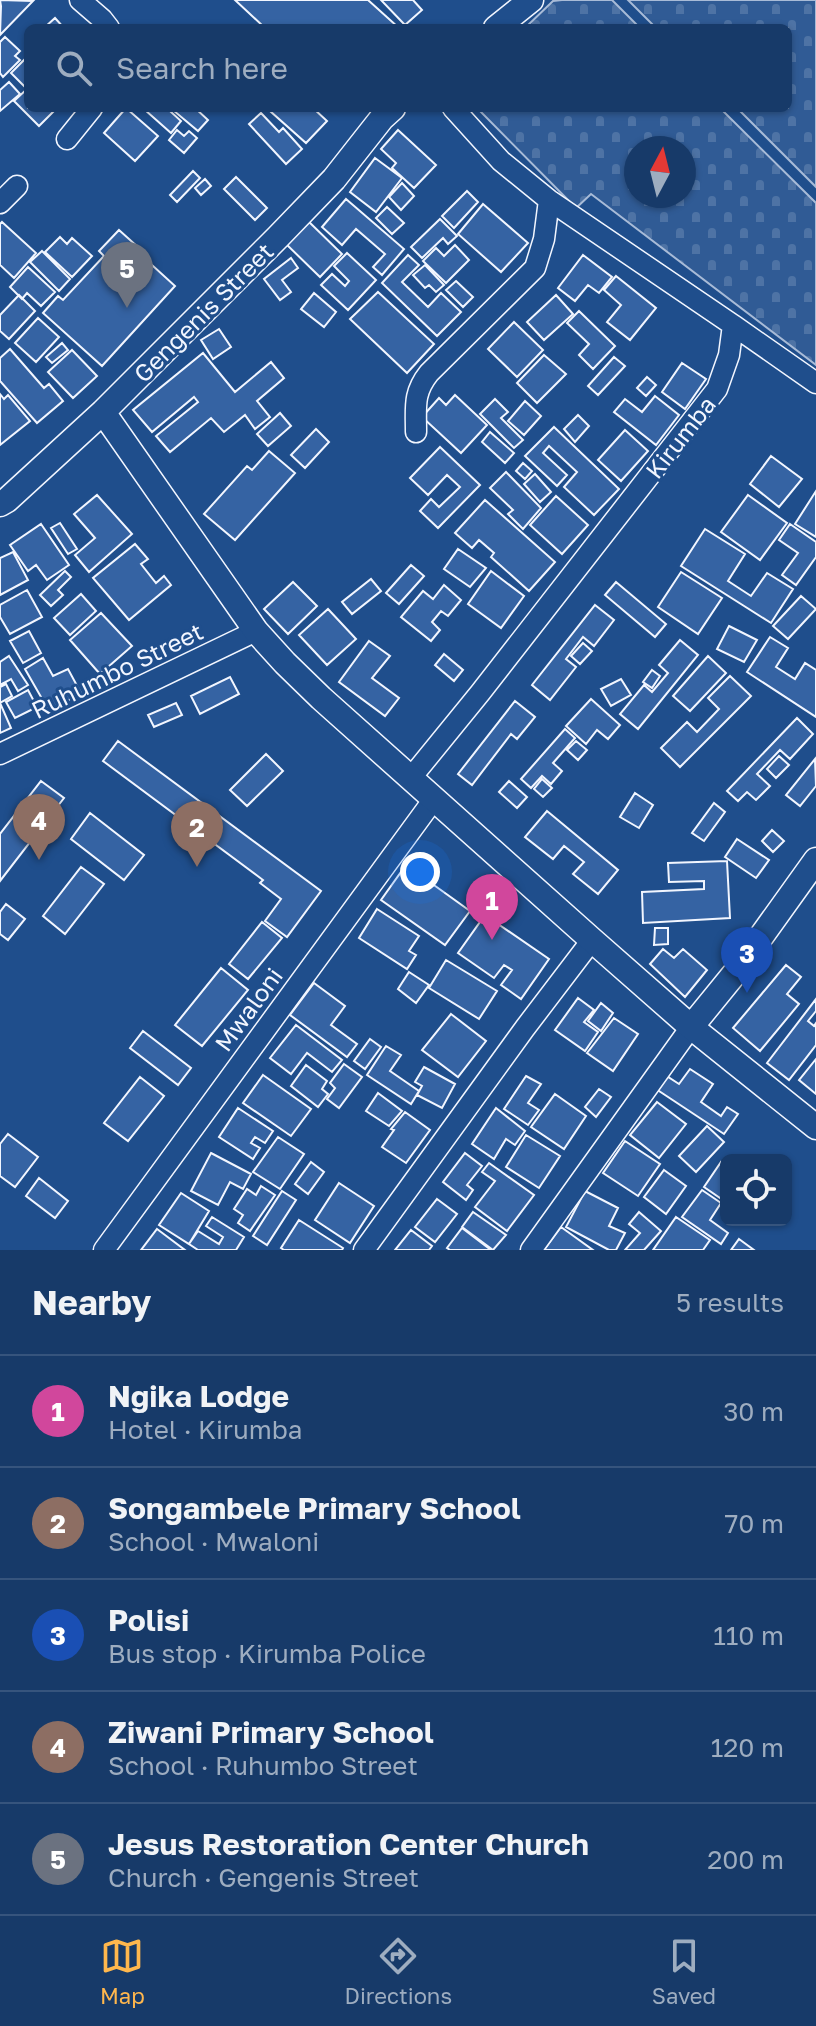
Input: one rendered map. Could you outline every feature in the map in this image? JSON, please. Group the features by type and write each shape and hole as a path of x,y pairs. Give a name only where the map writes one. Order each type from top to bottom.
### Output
{"street":[{"path":"80,0 106,24"},
{"path":"501,24 531,0"},
{"path":"67,139 89,112"},
{"name":"Gengenis Street","path":"0,504 103,412 325,189 389,112"},
{"path":"457,112 501,161 549,200 816,383"},
{"path":"0,203 17,186"},
{"path":"416,432 416,399 420,385 535,268 544,239 549,200"},
{"name":"Kirumba","path":"410,779 717,389 729,355 733,325"},
{"path":"103,412 256,631 312,690 691,1027 816,1127"},
{"name":"Ruhumbo Street","path":"0,754 256,631"},
{"name":"Mwaloni","path":"104,1250 434,799"},
{"path":"531,1250 816,860"},
{"path":"364,1250 592,940"}],"green space":[{"path":"612,0 636,24 529,24 553,1"},
{"path":"628,0 816,0 816,187 741,112 792,112 792,24 652,24"},
{"path":"481,112 724,112 816,203 816,365 591,194 576,208"}],"building":[{"path":"0,0 33,1 0,35 1,6"},
{"path":"235,0 368,0 395,24 261,24"},
{"path":"381,0 413,0 422,10 404,24"},
{"path":"5,37 20,51 15,56 20,60 3,77 0,73 0,42"},
{"path":"24,60 24,86 11,73"},
{"path":"9,82 20,94 0,111 0,90"},
{"path":"24,92 24,111 14,101"},
{"path":"25,112 53,112 39,126"},
{"path":"122,112 131,112 158,136 135,161 104,133"},
{"path":"147,112 171,112 181,121 171,133"},
{"path":"175,112 199,112 208,120 198,131"},
{"path":"271,112 317,112 327,121 306,143"},
{"path":"261,113 279,132 283,128 302,149 286,164 249,124"},
{"path":"177,130 184,136 189,131 197,138 184,153 169,140"},
{"path":"398,130 436,165 414,188 392,168 396,163 381,149"},
{"path":"375,158 402,178 376,212 350,192"},
{"path":"193,171 200,178 177,202 170,195"},
{"path":"236,177 267,208 255,220 224,189"},
{"path":"205,179 211,186 201,195 195,188"},
{"path":"402,183 414,196 401,210 389,197"},
{"path":"467,191 478,202 454,228 442,216"},
{"path":"346,199 404,249 382,275 373,267 385,254 356,229 342,245 322,227"},
{"path":"483,204 528,243 501,272 458,234"},
{"path":"387,207 404,223 392,234 376,218"},
{"path":"306,219 342,254 320,277 284,242"},
{"path":"440,219 457,236 448,244 443,238 422,258 411,247"},
{"path":"2,222 36,253 14,278 0,265"},
{"path":"119,230 139,248 130,257 135,262 141,255 175,286 102,366 43,313 58,296 63,300 104,256 99,251"},
{"path":"60,237 67,244 72,238 92,256 72,277 45,252"},
{"path":"455,245 469,260 446,283 423,261 436,248 444,256"},
{"path":"42,251 70,279 59,291 30,262"},
{"path":"347,253 376,280 348,310 321,285 332,274 345,286 349,281 334,266"},
{"path":"408,255 419,265 402,282 428,307 441,293 461,312 437,336 382,283"},
{"path":"583,255 612,277 599,293 588,285 575,301 558,288"},
{"path":"291,258 298,268 282,280 291,292 280,300 264,279"},
{"path":"425,265 444,285 436,292 429,285 425,288 413,275"},
{"path":"28,267 55,292 41,306 27,293 22,299 10,287"},
{"path":"616,276 656,308 630,340 607,322 621,305 604,290"},
{"path":"456,281 473,297 463,307 446,290"},
{"path":"378,292 434,344 407,373 350,319"},
{"path":"314,293 336,312 324,327 301,309"},
{"path":"19,295 35,311 9,339 0,331 0,315"},
{"path":"556,295 573,314 544,340 527,322"},
{"path":"579,311 615,346 593,369 579,355 589,344 567,323"},
{"path":"38,318 59,337 36,362 15,343"},
{"path":"514,322 543,350 517,377 488,349"},
{"path":"219,329 231,347 213,359 201,340"},
{"path":"62,343 68,350 52,363 46,357"},
{"path":"10,349 44,388 49,384 63,401 37,423 0,381 0,358"},
{"path":"72,350 97,376 73,398 48,372"},
{"path":"203,353 235,392 271,362 284,378 257,401 270,417 255,429 245,415 224,432 211,418 170,452 156,436 198,402 194,397 152,432 133,410"},
{"path":"544,355 566,374 537,403 517,383"},
{"path":"614,357 625,366 598,395 588,386"},
{"path":"682,363 706,379 685,409 662,392"},
{"path":"647,377 656,385 646,396 637,388"},
{"path":"0,394 4,399 8,395 30,421 0,445"},
{"path":"455,395 487,425 461,453 422,417 439,398 446,405"},
{"path":"655,396 679,415 656,445 614,412 625,399 642,412"},
{"path":"495,399 508,412 501,418 523,440 514,448 480,414"},
{"path":"525,401 541,416 524,435 508,421"},
{"path":"280,413 291,426 268,446 257,434"},
{"path":"578,415 589,426 575,442 564,429"},
{"path":"554,427 619,489 594,515 564,487 577,472 549,446 543,453 567,475 557,486 525,456"},
{"path":"316,429 329,442 305,468 291,455"},
{"path":"625,430 648,451 621,481 598,460"},
{"path":"490,432 514,453 505,463 482,442"},
{"path":"440,447 480,485 438,528 420,511 431,499 439,507 460,487 447,475 428,495 410,478"},
{"path":"269,451 295,473 235,540 204,514 247,466 252,470"},
{"path":"771,456 802,479 779,507 750,484"},
{"path":"523,463 532,471 525,479 516,471"},
{"path":"506,472 541,508 523,529 508,514 513,510 490,488"},
{"path":"535,474 551,492 540,502 524,484"},
{"path":"816,491 816,537 795,524"},
{"path":"97,495 132,534 89,572 75,555 95,538 74,514"},
{"path":"748,495 787,523 760,560 721,532"},
{"path":"556,496 588,525 562,554 530,525"},
{"path":"485,500 555,562 529,591 491,557 494,553 479,540 472,548 455,533"},
{"path":"60,523 77,549 68,554 51,528"},
{"path":"41,524 69,565 47,580 36,565 28,571 10,545"},
{"path":"790,524 816,542 816,557 796,585 782,575 798,553 779,540"},
{"path":"705,529 745,554 728,581 751,596 767,573 793,589 771,623 681,566"},
{"path":"135,544 148,559 141,564 156,583 164,576 171,585 129,620 93,578"},
{"path":"458,549 486,568 470,587 444,569"},
{"path":"13,552 28,580 0,595 0,558"},
{"path":"411,565 424,576 399,604 386,593"},
{"path":"65,571 71,577 58,590 63,595 51,606 40,595"},
{"path":"491,571 524,596 501,628 468,604"},
{"path":"681,572 722,598 698,634 658,607"},
{"path":"371,579 381,591 352,614 342,602"},
{"path":"293,582 317,606 288,634 264,609"},
{"path":"616,582 666,624 655,637 605,595"},
{"path":"444,585 461,600 448,616 441,611 432,622 440,630 431,641 401,617 423,591 433,599"},
{"path":"27,590 42,617 10,634 0,617 0,605"},
{"path":"81,594 96,611 70,635 54,618"},
{"path":"801,596 816,609 788,639 773,626"},
{"path":"595,605 614,620 594,646 583,637 566,659 576,667 550,700 532,685"},
{"path":"328,609 356,639 327,665 299,635"},
{"path":"101,613 132,646 100,674 70,640"},
{"path":"729,626 757,640 744,662 717,649"},
{"path":"29,631 41,653 23,663 10,641"},
{"path":"770,637 788,648 776,667 795,679 805,663 816,670 816,717 747,672"},
{"path":"680,640 698,655 638,729 620,714 644,685 652,692 668,673 659,665"},
{"path":"369,641 390,656 372,678 399,698 385,716 339,682"},
{"path":"583,643 592,651 580,664 571,656"},
{"path":"444,654 463,670 454,681 435,665"},
{"path":"9,656 28,685 18,691 11,679 0,685 0,662"},
{"path":"708,656 726,673 690,711 673,696"},
{"path":"43,658 53,676 68,669 81,693 49,711 25,669"},
{"path":"652,670 660,676 652,688 643,682"},
{"path":"730,676 751,696 680,767 661,748 687,722 697,732 719,709 708,698"},
{"path":"230,677 239,694 200,714 191,696"},
{"path":"621,679 631,695 611,706 601,689"},
{"path":"6,684 12,696 0,703 0,687"},
{"path":"28,690 37,707 15,718 6,702"},
{"path":"591,699 620,725 608,739 597,730 586,744 566,726"},
{"path":"515,701 535,717 517,739 511,734 472,785 458,774"},
{"path":"0,703 11,728 0,733"},
{"path":"176,703 182,715 154,727 148,715"},
{"path":"797,718 813,734 790,759 780,750 757,774 770,786 756,800 747,792 738,801 727,791"},
{"path":"565,729 575,738 553,763 562,771 551,784 542,776 531,788 521,779"},
{"path":"118,741 321,891 287,937 265,921 281,899 260,883 263,880 103,761"},
{"path":"576,741 587,750 578,760 567,750"},
{"path":"266,754 283,771 247,806 230,790"},
{"path":"779,756 789,765 776,778 767,769"},
{"path":"815,759 816,786 800,806 786,795"},
{"path":"542,779 552,788 543,797 534,789"},
{"path":"41,781 64,798 0,881 0,834"},
{"path":"509,781 527,797 517,808 499,792"},
{"path":"635,793 653,805 639,828 620,817"},
{"path":"714,803 725,812 704,841 692,833"},
{"path":"547,811 618,870 598,894 573,874 584,862 564,846 553,859 525,837"},
{"path":"90,813 144,855 124,880 71,839"},
{"path":"772,830 784,841 773,852 762,841"},
{"path":"737,839 769,860 756,878 725,857"},
{"path":"727,861 730,918 643,923 642,892 704,889 704,881 669,882 668,863"},
{"path":"406,865 470,911 445,945 381,900"},
{"path":"81,867 104,884 65,934 43,916"},
{"path":"6,904 25,919 8,940 0,934 0,912"},
{"path":"377,909 419,936 409,951 416,955 407,969 359,938"},
{"path":"485,915 549,959 521,999 501,985 512,970 504,965 494,978 458,953"},
{"path":"262,922 282,938 248,979 229,964"},
{"path":"655,928 668,928 668,944 654,945"},
{"path":"663,949 674,958 683,949 707,970 685,997 650,964"},
{"path":"446,960 497,991 479,1019 429,988"},
{"path":"786,965 801,977 787,994 799,1004 760,1051 733,1028"},
{"path":"221,968 248,990 202,1046 175,1025"},
{"path":"409,972 429,985 416,1003 398,989"},
{"path":"314,983 345,1006 331,1025 357,1044 347,1057 290,1015"},
{"path":"578,998 594,1010 584,1022 598,1032 585,1051 555,1030"},
{"path":"816,999 816,1011 808,1021 814,1026 816,1023 816,1045 789,1080 767,1063"},
{"path":"601,1003 613,1013 601,1031 588,1021"},
{"path":"451,1014 486,1041 458,1077 422,1050"},
{"path":"614,1018 638,1034 613,1071 587,1053"},
{"path":"296,1025 342,1060 332,1072 307,1053 291,1074 270,1058"},
{"path":"143,1031 191,1068 178,1085 130,1048"},
{"path":"370,1039 381,1047 365,1069 354,1061"},
{"path":"386,1046 401,1055 390,1071 419,1091 411,1104 367,1075"},
{"path":"816,1059 816,1094 799,1080"},
{"path":"344,1064 362,1077 339,1108 327,1099 335,1088 330,1083"},
{"path":"306,1065 327,1081 322,1089 328,1094 318,1107 291,1086"},
{"path":"424,1067 455,1084 442,1108 417,1095 422,1086 415,1082"},
{"path":"690,1069 713,1084 701,1102 721,1116 727,1107 738,1114 724,1134 656,1089 665,1075 679,1084"},
{"path":"263,1075 311,1109 291,1136 243,1103"},
{"path":"526,1076 541,1084 528,1103 539,1110 528,1125 504,1109"},
{"path":"140,1077 164,1096 128,1141 104,1123"},
{"path":"599,1089 611,1097 596,1117 585,1107"},
{"path":"378,1093 402,1111 389,1126 366,1111"},
{"path":"555,1094 586,1116 564,1149 531,1127"},
{"path":"657,1102 686,1124 659,1158 630,1135"},
{"path":"238,1108 273,1131 265,1143 255,1137 251,1143 260,1148 253,1159 219,1137"},
{"path":"496,1108 525,1131 515,1145 506,1139 494,1159 472,1144"},
{"path":"405,1112 430,1130 406,1163 382,1147"},
{"path":"707,1126 724,1142 696,1172 679,1156"},
{"path":"8,1134 38,1157 15,1187 0,1176 0,1144"},
{"path":"526,1135 560,1156 539,1188 506,1167"},
{"path":"278,1137 304,1154 280,1189 253,1172"},
{"path":"625,1141 660,1164 638,1196 603,1173"},
{"path":"211,1153 251,1174 243,1189 230,1182 218,1205 191,1191"},
{"path":"465,1153 482,1166 467,1185 473,1190 466,1200 443,1182"},
{"path":"311,1162 324,1172 308,1194 295,1184"},
{"path":"489,1163 534,1195 507,1231 475,1207 495,1181 482,1172"},
{"path":"720,1163 720,1198 704,1187"},
{"path":"664,1170 686,1186 666,1214 644,1197"},
{"path":"39,1178 68,1201 55,1218 26,1196"},
{"path":"339,1183 374,1206 350,1243 315,1220"},
{"path":"261,1186 275,1195 250,1231 238,1223 243,1215 234,1209 247,1189 256,1195"},
{"path":"702,1190 720,1202 710,1220 728,1233 721,1244 682,1217"},
{"path":"282,1191 296,1200 267,1245 253,1236"},
{"path":"585,1191 618,1208 609,1226 625,1233 616,1250 609,1250 566,1227"},
{"path":"181,1193 209,1211 189,1244 159,1225"},
{"path":"437,1199 457,1214 435,1242 415,1227"},
{"path":"473,1212 506,1235 493,1250 462,1227"},
{"path":"639,1212 661,1231 644,1250 625,1250 640,1233 629,1224"},
{"path":"212,1217 244,1237 236,1250 198,1250 189,1244 198,1231 219,1244 223,1237 206,1226"},
{"path":"676,1217 710,1240 703,1250 653,1250"},
{"path":"299,1220 343,1248 342,1250 281,1248"},
{"path":"561,1227 593,1250 544,1250"},
{"path":"462,1228 491,1250 447,1248"},
{"path":"157,1229 185,1250 141,1250"},
{"path":"411,1230 432,1246 429,1250 395,1250"},
{"path":"739,1239 754,1250 731,1250"}],"place":[{"name":"Jesus Restoration Center Church","path":"127,308"},
{"name":"Ziwani Primary School","path":"39,860"},
{"name":"Songambele Primary School","path":"197,867"},
{"name":"Ngika Lodge","path":"492,940"},
{"name":"Polisi","path":"747,993"}]}
